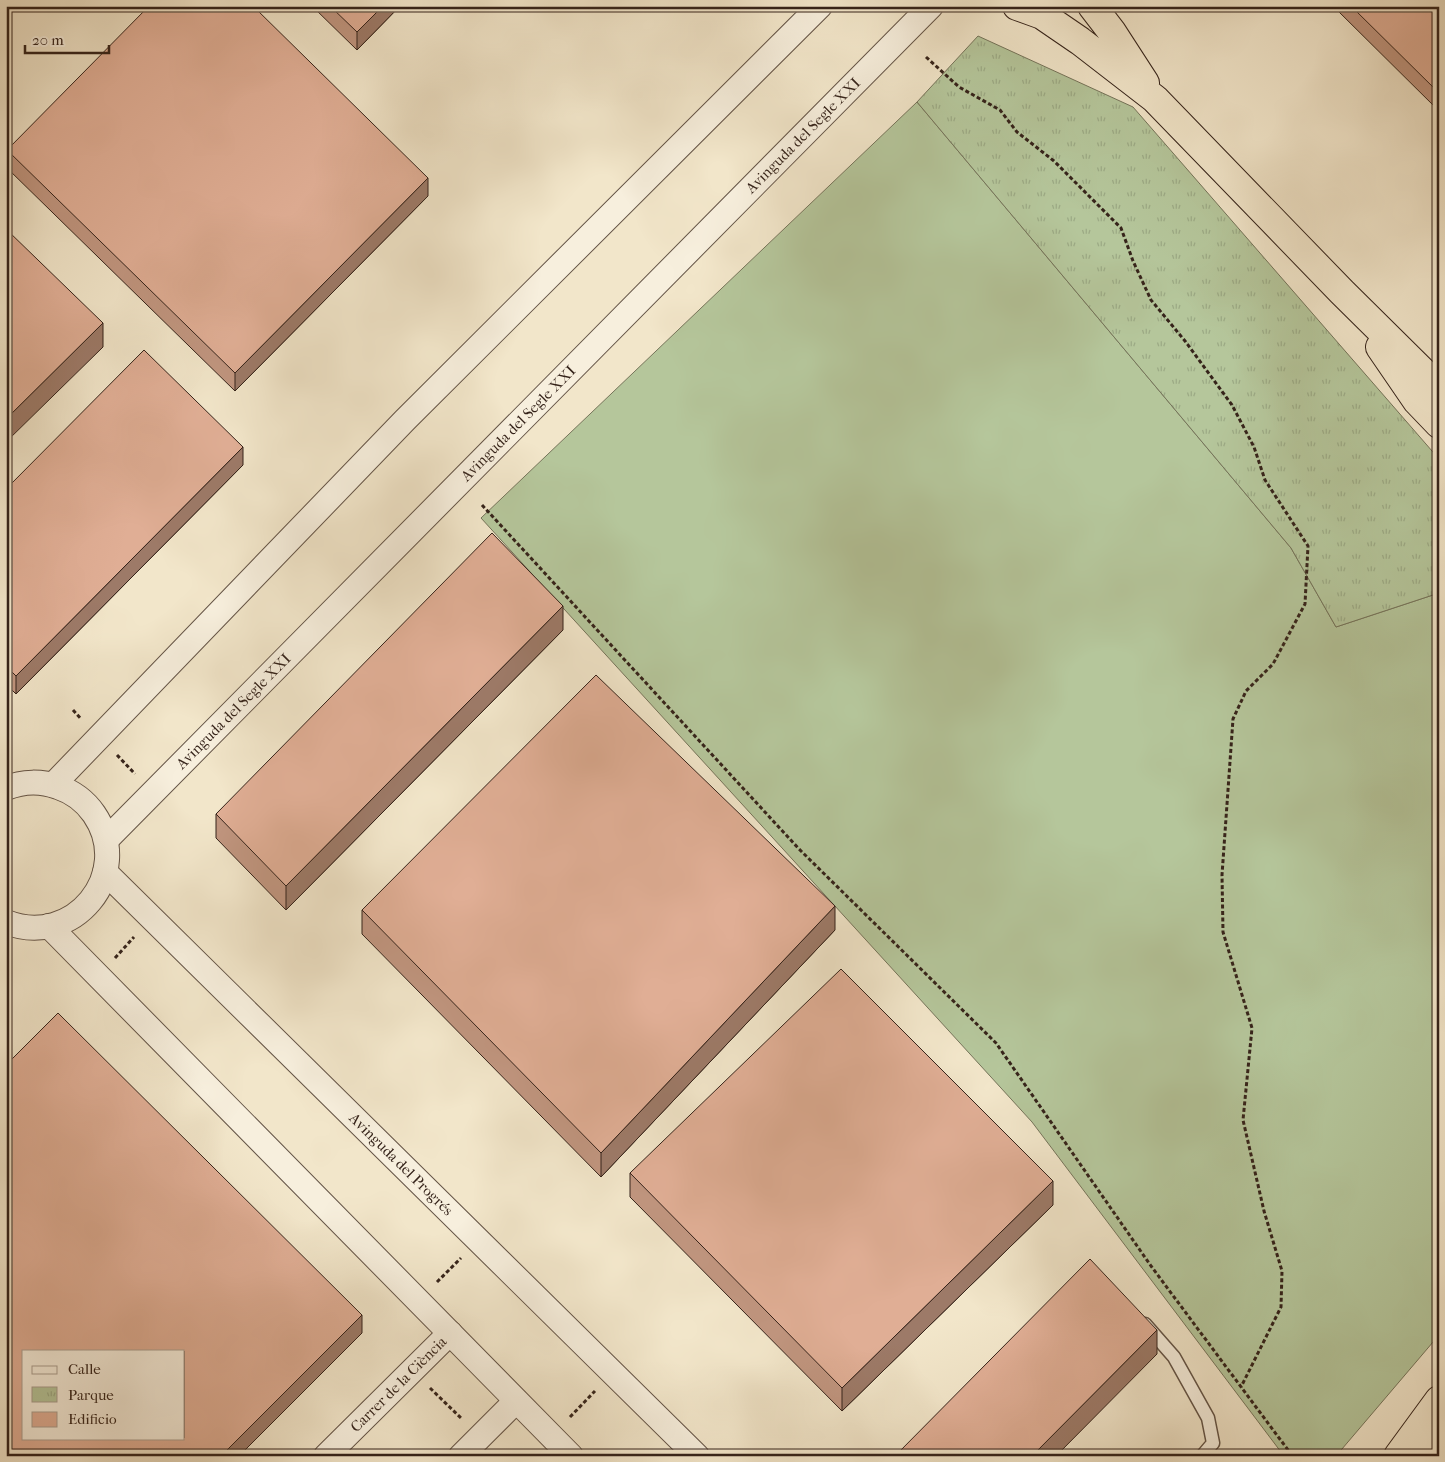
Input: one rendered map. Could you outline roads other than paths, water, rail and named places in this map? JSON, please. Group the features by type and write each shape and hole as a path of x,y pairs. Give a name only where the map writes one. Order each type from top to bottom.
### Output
{"highway":[{"path":"1017,6 1042,15 1080,41 1155,99 1342,292 1439,388"},
{"path":"1092,6 1112,32 1155,99"},
{"path":"1342,292 1439,361"},
{"path":"1342,292 1417,401 1439,424"},
{"path":"1398,1456 1439,1400"},
{"path":"1426,1456 1439,1441"}],"street":[{"path":"53,785 405,420 820,6"},
{"name":"Avinguda del Segle XXI","path":"106,840 931,6"},
{"path":"6,788 24,783 39,782 53,785 74,794 83,800 98,819 106,840 107,850 105,872 98,891 85,907 68,919 49,926 40,928 14,924 6,944"},
{"name":"Avinguda del Progrés","path":"105,872 697,1456"},
{"path":"49,926 571,1456"},
{"name":"Carrer de la Ciència","path":"326,1456 450,1333"},
{"path":"461,1456 516,1401"}],"lane":[{"path":"1137,1314 1174,1357 1208,1418 1213,1443 1202,1456"}]}
